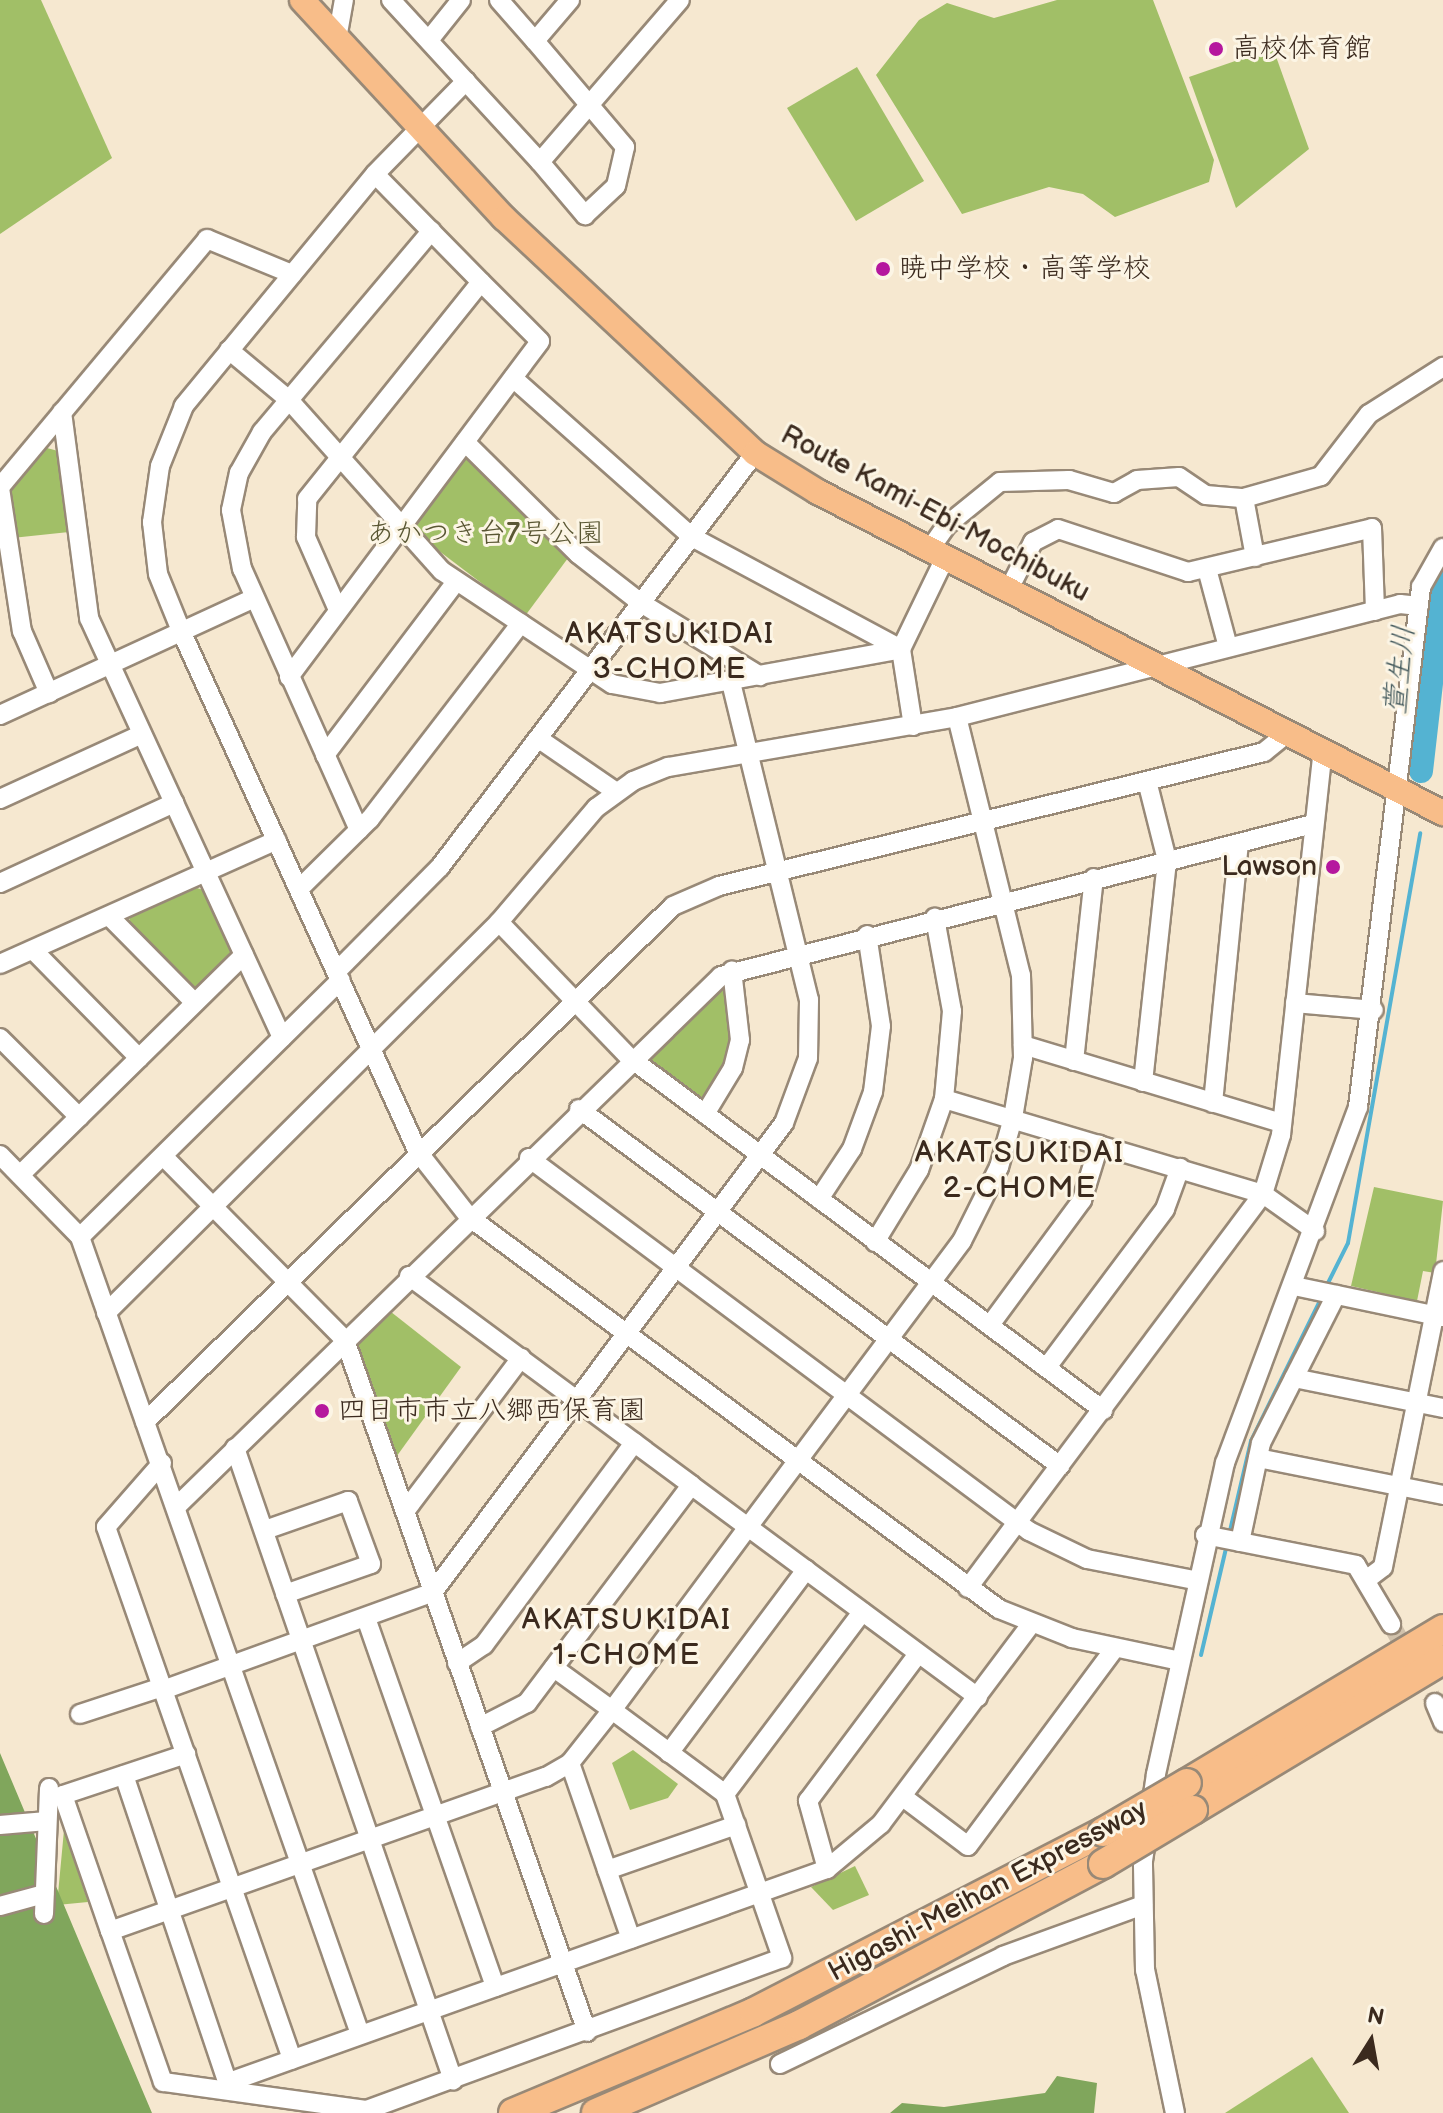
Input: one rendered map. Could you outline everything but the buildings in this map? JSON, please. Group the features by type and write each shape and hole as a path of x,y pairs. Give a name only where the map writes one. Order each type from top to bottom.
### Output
{"highway":[{"path":"1287,1737 1443,1613"},
{"name":"Higashi-Meihan Expressway","path":"596,2113 799,2025 1103,1864 1190,1796 1287,1737 1443,1629"},
{"name":"Higashi-Meihan Expressway","path":"1287,1737 1443,1660"},
{"path":"1287,1737 1443,1673"},
{"name":"Higashi-Meihan Expressway","path":"513,2113 754,2012 1103,1832 1190,1796"}],"main road":[{"name":"Route Kami-Ebi-Mochibuku","path":"302,0 417,127 585,299 755,453 938,553 1162,665 1443,813"}],"street":[{"path":"337,39 344,0"},
{"path":"391,0 585,215 616,186 625,142 499,0"},
{"path":"429,40 461,0"},
{"path":"535,41 570,0"},
{"path":"540,162 680,0"},
{"path":"466,81 417,127 375,174 184,406 155,487 155,559 182,633 418,1152 469,1217 968,1588 1031,1624 1115,1648 1180,1661"},
{"path":"289,677 540,341 375,174"},
{"path":"359,830 254,598 231,510 245,460 289,400 431,231"},
{"path":"49,693 22,631 0,487 207,239 292,274"},
{"path":"338,610 303,516 311,489 481,282"},
{"path":"229,350 289,400 399,529 456,582 591,671 649,693 731,682 901,649"},
{"path":"913,726 901,649 947,525 1000,482 1069,480 1114,493 1137,480 1179,477 1206,495 1244,498 1321,476 1369,414 1443,367"},
{"path":"513,378 692,537 901,649"},
{"path":"62,412 82,588 110,665 282,1038"},
{"path":"465,442 578,554 641,603 760,676"},
{"path":"80,1237 282,1038 440,867 755,453"},
{"path":"1244,498 1255,557"},
{"path":"1009,589 1033,542 1058,529 1090,535 1164,570 1207,569 1372,528 1375,611"},
{"path":"1225,1539 1294,1286 1358,1107 1374,1010 1419,606 1443,548"},
{"path":"1207,569 1228,647"},
{"path":"325,755 456,582"},
{"path":"0,715 254,598"},
{"path":"106,1313 499,922 615,791 668,767 957,717 1375,611 1419,606"},
{"path":"300,888 359,830 521,623"},
{"path":"80,1714 233,1665 433,1592 761,1157 796,1098 808,1058 809,1000 731,682"},
{"path":"110,1931 503,1793 570,1763 932,1284 988,1191 1013,1118 1023,1045 1021,975 957,717"},
{"path":"145,1422 573,999 673,906 778,872 1264,752 1289,732"},
{"path":"0,799 142,734"},
{"path":"539,739 615,791"},
{"path":"968,1588 1263,1194 1282,1123 1323,749"},
{"path":"1143,1082 1167,860 1147,781"},
{"path":"0,883 174,803"},
{"path":"177,1506 630,1058 732,970 1313,824"},
{"path":"0,963 34,951 277,840"},
{"path":"1213,1103 1239,843"},
{"path":"1074,1061 1094,878"},
{"path":"109,916 195,1003"},
{"path":"875,1242 919,1170 944,1099 952,1011 935,918"},
{"path":"499,922 630,1058 1103,1410"},
{"path":"819,1199 852,1149 873,1092 881,1026 867,935"},
{"path":"34,951 139,1058"},
{"path":"20,1175 244,955"},
{"path":"705,1114 728,1078 740,1040 732,970"},
{"path":"1295,1003 1374,1010"},
{"path":"0,1038 79,1117"},
{"path":"1023,1045 1282,1123"},
{"path":"944,1099 1263,1194 1315,1231"},
{"path":"579,1109 1060,1466"},
{"path":"990,1325 1082,1200 1099,1145"},
{"path":"0,1155 80,1237 233,1665 360,2034"},
{"path":"163,1156 345,1340 587,2032"},
{"path":"529,1158 1017,1523 1087,1559 1194,1580"},
{"path":"1047,1367 1165,1209 1180,1168"},
{"path":"1366,1580 1383,1567 1416,1403 1438,1316 1443,1271"},
{"path":"409,1276 978,1697"},
{"path":"1294,1286 1438,1316"},
{"path":"1175,2113 1149,2000 1143,1905 1156,1774 1194,1580 1225,1539 1327,1293"},
{"path":"406,1510 521,1358"},
{"path":"1294,1378 1443,1408"},
{"path":"457,1663 484,1645 634,1443"},
{"path":"235,1448 453,2080"},
{"path":"1258,1458 1443,1495"},
{"path":"162,1463 106,1527 292,2059"},
{"path":"480,1727 520,1710 691,1485"},
{"path":"265,1530 348,1501 371,1564 285,1594"},
{"path":"1225,1539 1356,1565 1391,1624"},
{"path":"669,1753 806,1570"},
{"path":"725,1794 862,1612"},
{"path":"366,1618 495,1987"},
{"path":"231,2085 360,2034 827,1869 870,1836 903,1797 1031,1624"},
{"path":"903,1797 968,1846 1115,1648"},
{"path":"827,1869 808,1801 918,1654"},
{"path":"186,1754 63,1795 163,2082 231,2085 366,2110 779,1964 760,1894 725,1794 554,1668"},
{"path":"1435,1703 1443,1722"},
{"path":"570,1763 631,1939"},
{"path":"124,1775 231,2085"},
{"path":"44,1914 49,1788"},
{"path":"0,1825 72,1820"},
{"path":"607,1870 736,1825"},
{"path":"0,1906 44,1894"},
{"path":"780,2064 1003,1956 1143,1905"}],"green space":[{"path":"0,0 41,0 112,158 0,234"},
{"path":"1057,0 1153,0 1214,160 1209,182 1115,217 1083,194 1049,187 962,214 876,75 919,20 947,3 994,18"},
{"path":"1273,48 1309,149 1236,208 1189,77"},
{"path":"857,67 924,181 856,221 787,108"},
{"path":"47,448 58,451 69,532 12,538 12,490"},
{"name":"あかつき台7号公園","path":"471,457 571,554 525,616 414,532 415,521 461,459"},
{"path":"197,888 207,891 233,946 230,963 201,992 189,990 128,926 130,917"},
{"path":"722,984 730,986 735,1043 701,1102 646,1061"},
{"path":"1374,1187 1443,1201 1435,1273 1423,1271 1417,1301 1351,1286"},
{"path":"386,1308 461,1367 394,1460 354,1339"},
{"path":"633,1750 678,1784 668,1798 630,1810 612,1763"},
{"path":"0,1753 82,1948 152,2113 0,2113"},
{"path":"64,1830 88,1902 57,1905"},
{"path":"855,1866 869,1895 833,1910 811,1887"},
{"path":"1312,2057 1349,2113 1225,2113"},
{"path":"1057,2076 1097,2083 1094,2113 890,2113 902,2103 944,2107 1045,2093"}],"waterway":[{"name":"萱生川","path":"1421,771 1443,577"},
{"path":"1326,1287 1348,1243 1420,833"},
{"path":"1229,1535 1251,1441 1321,1299"},
{"path":"1201,1655 1227,1544"}],"tunnel":[{"path":"1391,1624 1435,1703"}],"place":[{"name":"高校体育館","path":"1216,49"},
{"name":"暁中学校・高等学校","path":"883,269"},
{"name":"Lawson","path":"1333,867"},
{"name":"四日市市立八郷西保育園","path":"322,1411"}],"district":[{"name":"AKATSUKIDAI 3-CHOME","path":"670,651"},
{"name":"AKATSUKIDAI 2-CHOME","path":"1020,1170"},
{"name":"AKATSUKIDAI 1-CHOME","path":"627,1637"}]}
